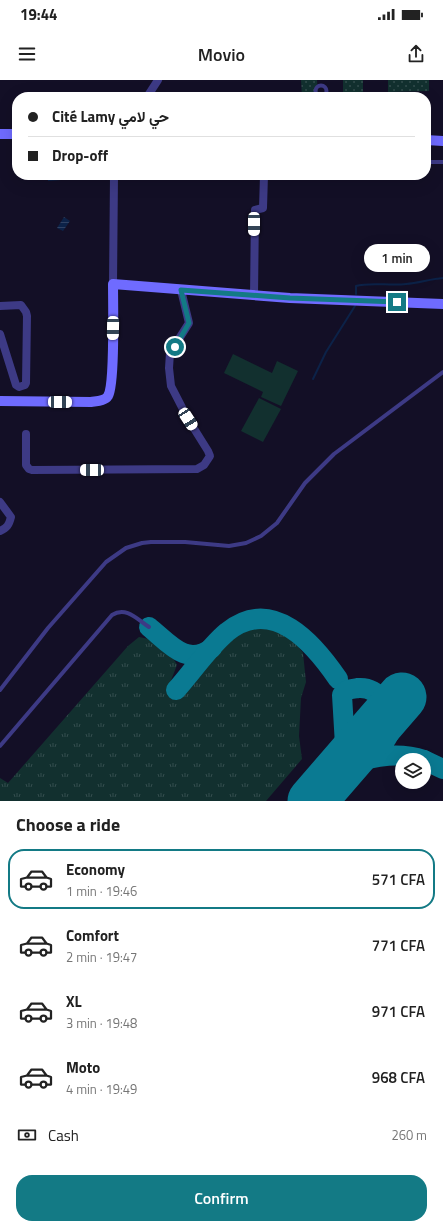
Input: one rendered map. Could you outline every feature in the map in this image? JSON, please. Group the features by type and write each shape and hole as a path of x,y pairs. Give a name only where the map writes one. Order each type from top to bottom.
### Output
{"street":[{"path":"150,92 158,80"},
{"path":"0,134 12,134"},
{"path":"431,140 443,140"},
{"path":"0,401 91,402 107,397 111,390 114,180"},
{"path":"254,296 255,210 263,208 264,180"},
{"path":"113,284 254,296 443,304"},
{"path":"26,434 26,465 32,470 197,469 204,466 209,459 210,454 188,419 171,386 169,368 171,351 189,323 181,290"},
{"path":"0,306 21,305 26,312 26,383 22,387 16,385 0,334"},
{"path":"0,502 11,517 6,528 0,531"}],"lane":[{"path":"431,162 443,162"},
{"path":"0,690 48,628 112,557 133,546 151,542 185,542 229,546 246,543 261,536 277,523 305,483 334,454 443,372"},
{"path":"0,746 112,615 118,612 126,611 149,627"}],"green space":[{"path":"301,80 317,80 318,92 302,92"},
{"path":"343,80 363,80 363,92 343,92"},
{"path":"388,80 429,80 429,91 388,92"},
{"path":"233,354 272,373 277,361 298,371 281,406 261,397 263,392 224,373"},
{"path":"259,398 281,409 263,442 241,431"},
{"path":"264,625 288,633 303,653 306,682 301,698 299,736 302,759 266,801 0,801 0,778 8,783 128,646 139,637 152,640 162,645 170,653 177,665 170,683 181,695 221,648 242,632"}],"water":[{"path":"64,217 70,221 63,231 57,228"}],"waterway":[{"path":"356,294 356,286 361,285 406,284 443,278"},
{"path":"313,379 326,352 355,306"}],"taxiway":[{"path":"176,690 207,652 227,632 244,622 260,619 276,621 291,628 317,652 338,679"},
{"path":"149,627 171,646 186,654 194,655 203,653 212,648"},
{"path":"353,753 369,752 379,747 387,738 392,728 393,716 389,707 376,693 366,688 349,690 342,695 345,745 344,751 338,767 324,787 343,772 362,761 379,757 395,756"},
{"path":"431,763 443,769"}],"runway":[{"path":"312,801 402,697"}],"route":[{"path":"175,347 189,324 181,290 254,296 397,302"}]}
